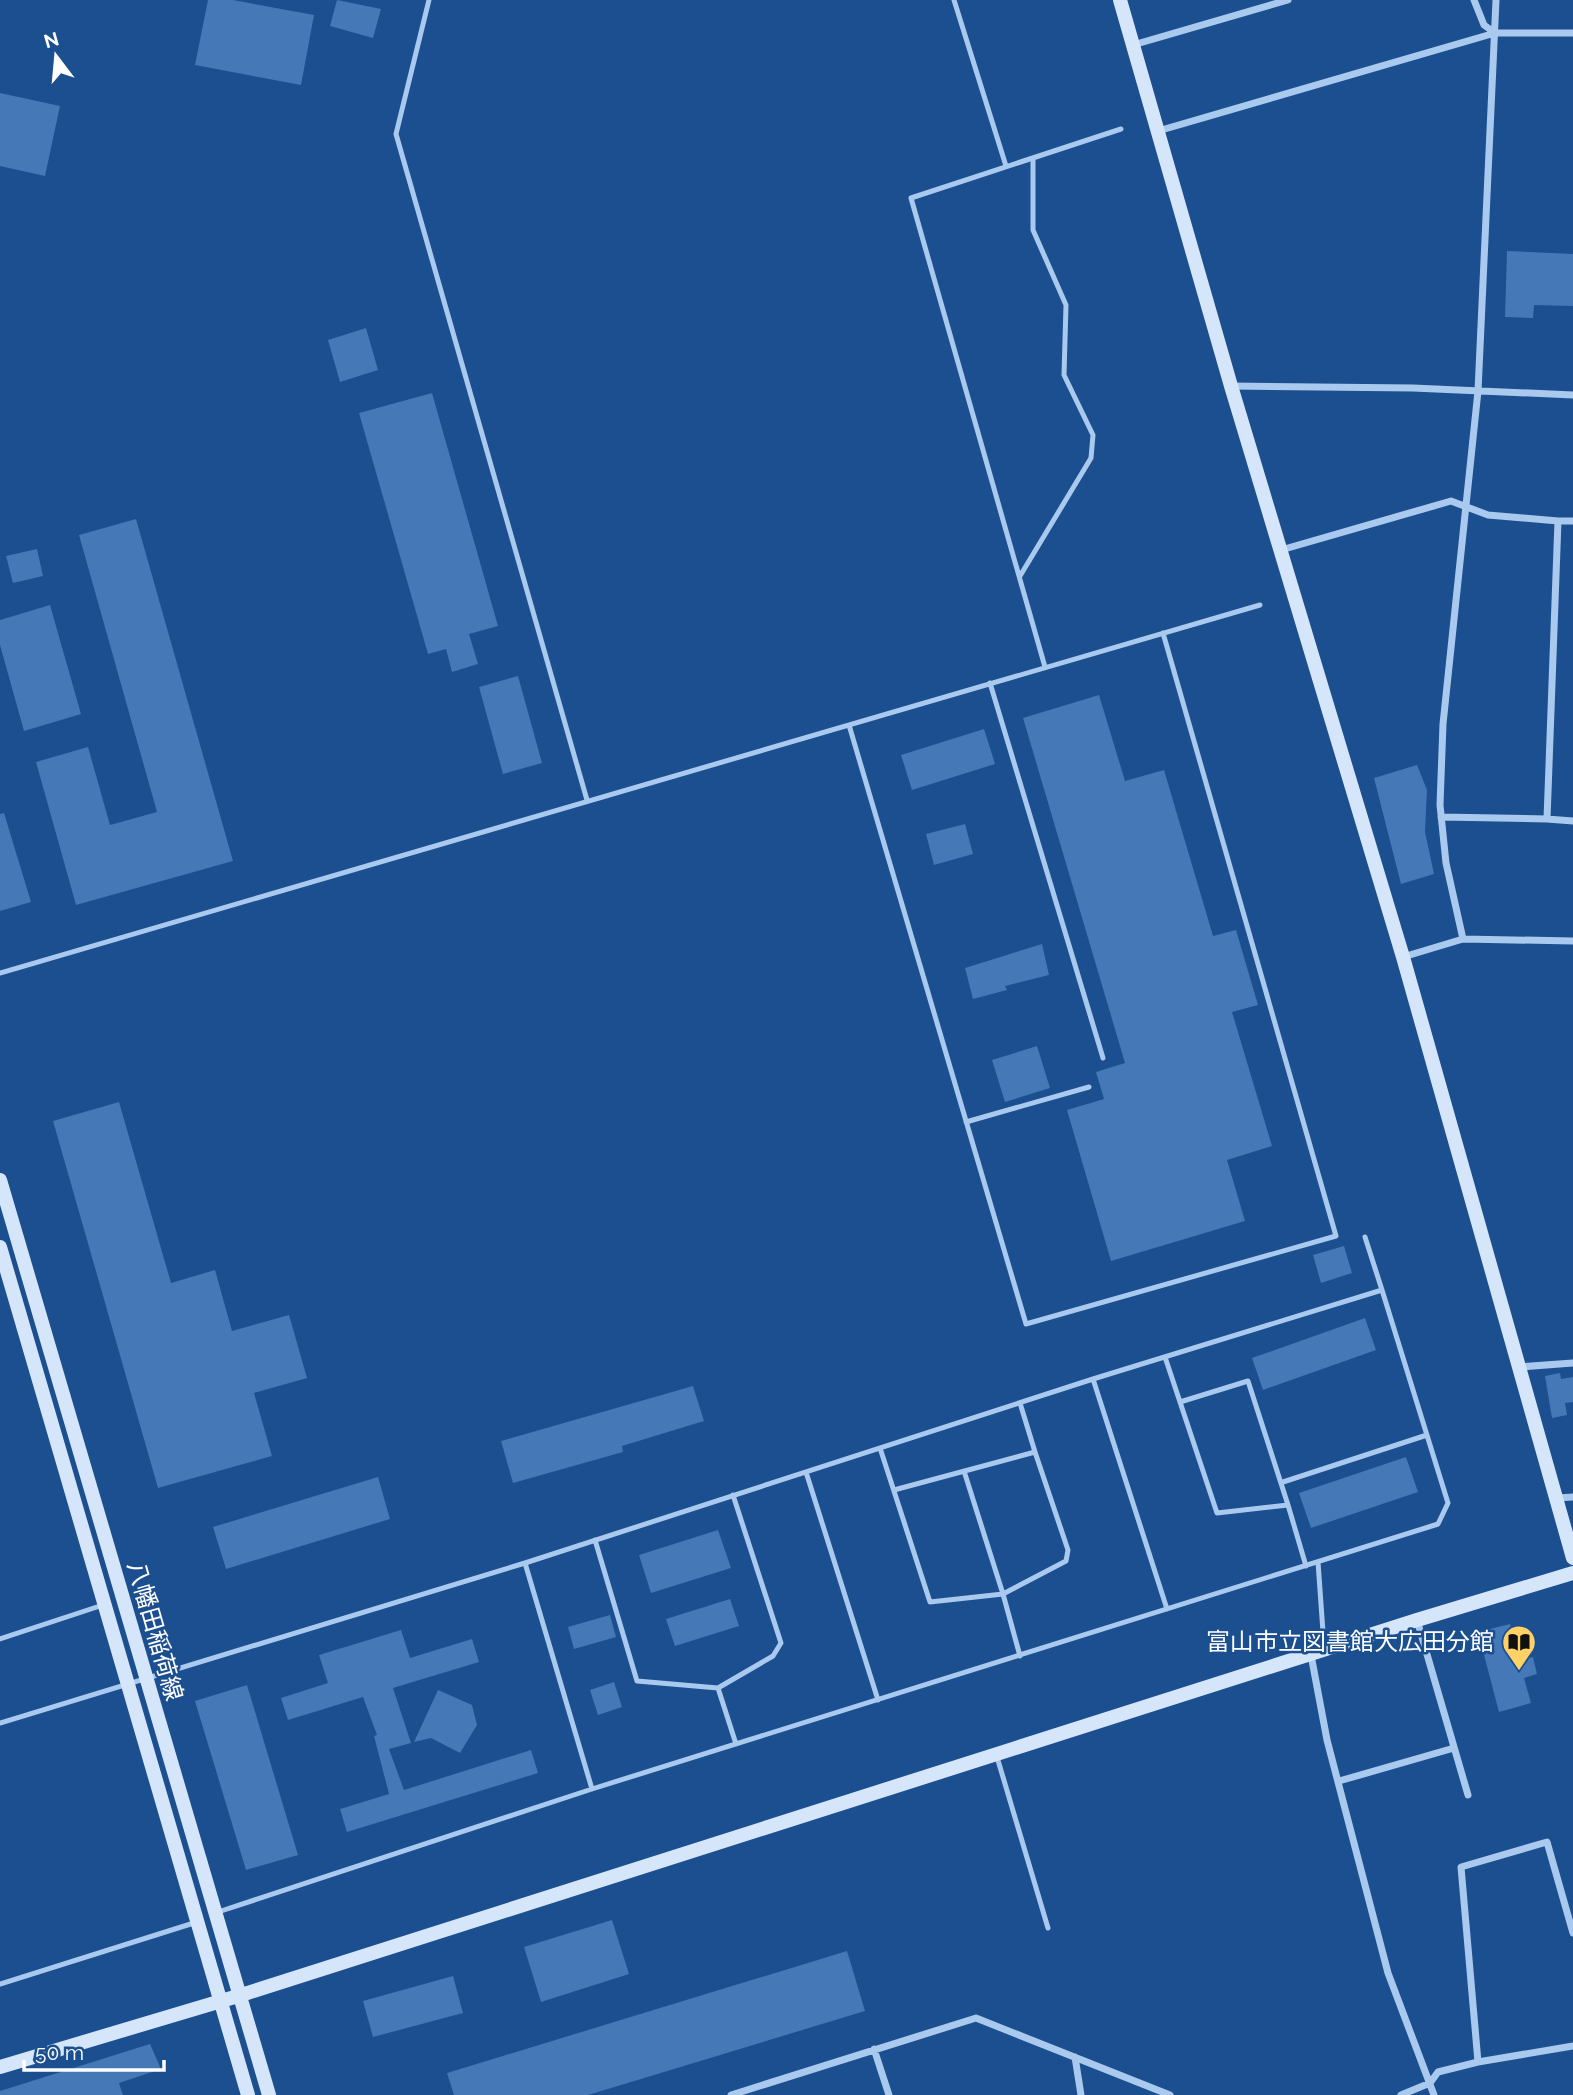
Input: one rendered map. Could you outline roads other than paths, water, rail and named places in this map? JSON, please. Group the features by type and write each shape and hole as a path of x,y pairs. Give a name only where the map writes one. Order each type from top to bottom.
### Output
{"street":[{"path":"1120,0 1231,386 1403,957 1573,1558"},
{"path":"1133,45 1288,0"},
{"path":"1474,0 1484,24 1495,33"},
{"path":"1463,939 1446,863 1441,817 1443,724 1478,391 1496,0"},
{"path":"1158,131 1495,33 1573,33"},
{"path":"1231,386 1573,395"},
{"path":"1281,550 1451,501 1464,508 1488,514 1573,521"},
{"path":"1547,819 1558,521"},
{"path":"1441,817 1573,821"},
{"path":"1403,957 1463,939 1573,941"},
{"name":"八幡田稲荷線","path":"0,1180 269,2095"},
{"name":"八幡田稲荷線","path":"0,1247 248,2095"},
{"path":"1518,1367 1573,1363"},
{"path":"1556,1498 1573,1497"},
{"path":"0,2067 238,1996 1417,1620 1573,1573"},
{"path":"1417,1620 1468,1795"},
{"path":"1318,1653 1327,1740 1388,1973 1434,2095"},
{"path":"1339,1780 1454,1748"},
{"path":"1478,2062 1461,1867 1546,1842 1573,1933"},
{"path":"731,2095 757,2091 874,2049 976,2018 1170,2095"},
{"path":"1401,2095 1430,2083 1438,2072 1478,2062 1573,2046"},
{"path":"874,2049 889,2095"},
{"path":"1075,2057 1081,2095"}],"lane":[{"path":"429,0 396,134 587,800"},
{"path":"954,0 1006,166"},
{"path":"1045,667 911,198 1121,129"},
{"path":"1019,576 1091,458 1093,435 1064,375 1066,305 1033,230 1033,158"},
{"path":"0,973 1260,605"},
{"path":"849,725 1026,1324 1336,1236 1163,633"},
{"path":"990,683 1103,1059"},
{"path":"966,1122 1089,1087"},
{"path":"215,1913 592,1789 1438,1524 1448,1503 1365,1237"},
{"path":"0,1723 145,1676 525,1563 1020,1402 1382,1290"},
{"path":"1165,1357 1217,1513 1288,1506"},
{"path":"1093,1379 1167,1609"},
{"path":"1180,1402 1248,1381 1283,1482 1306,1566"},
{"path":"880,1448 930,1602 1003,1594 1066,1561 1068,1550 1020,1402"},
{"path":"1283,1482 1427,1435"},
{"path":"894,1490 1035,1452"},
{"path":"964,1471 1020,1656"},
{"path":"806,1472 878,1700"},
{"path":"595,1540 637,1681 718,1688 774,1656 781,1643 733,1495"},
{"path":"1318,1562 1318,1653"},
{"path":"525,1563 592,1789"},
{"path":"0,1639 104,1605"},
{"path":"718,1688 736,1744"},
{"path":"996,1754 1048,1928"},
{"path":"0,1984 198,1922"}],"place":[{"name":"富山市立図書館大広田分館","path":"1519,1672"}]}
